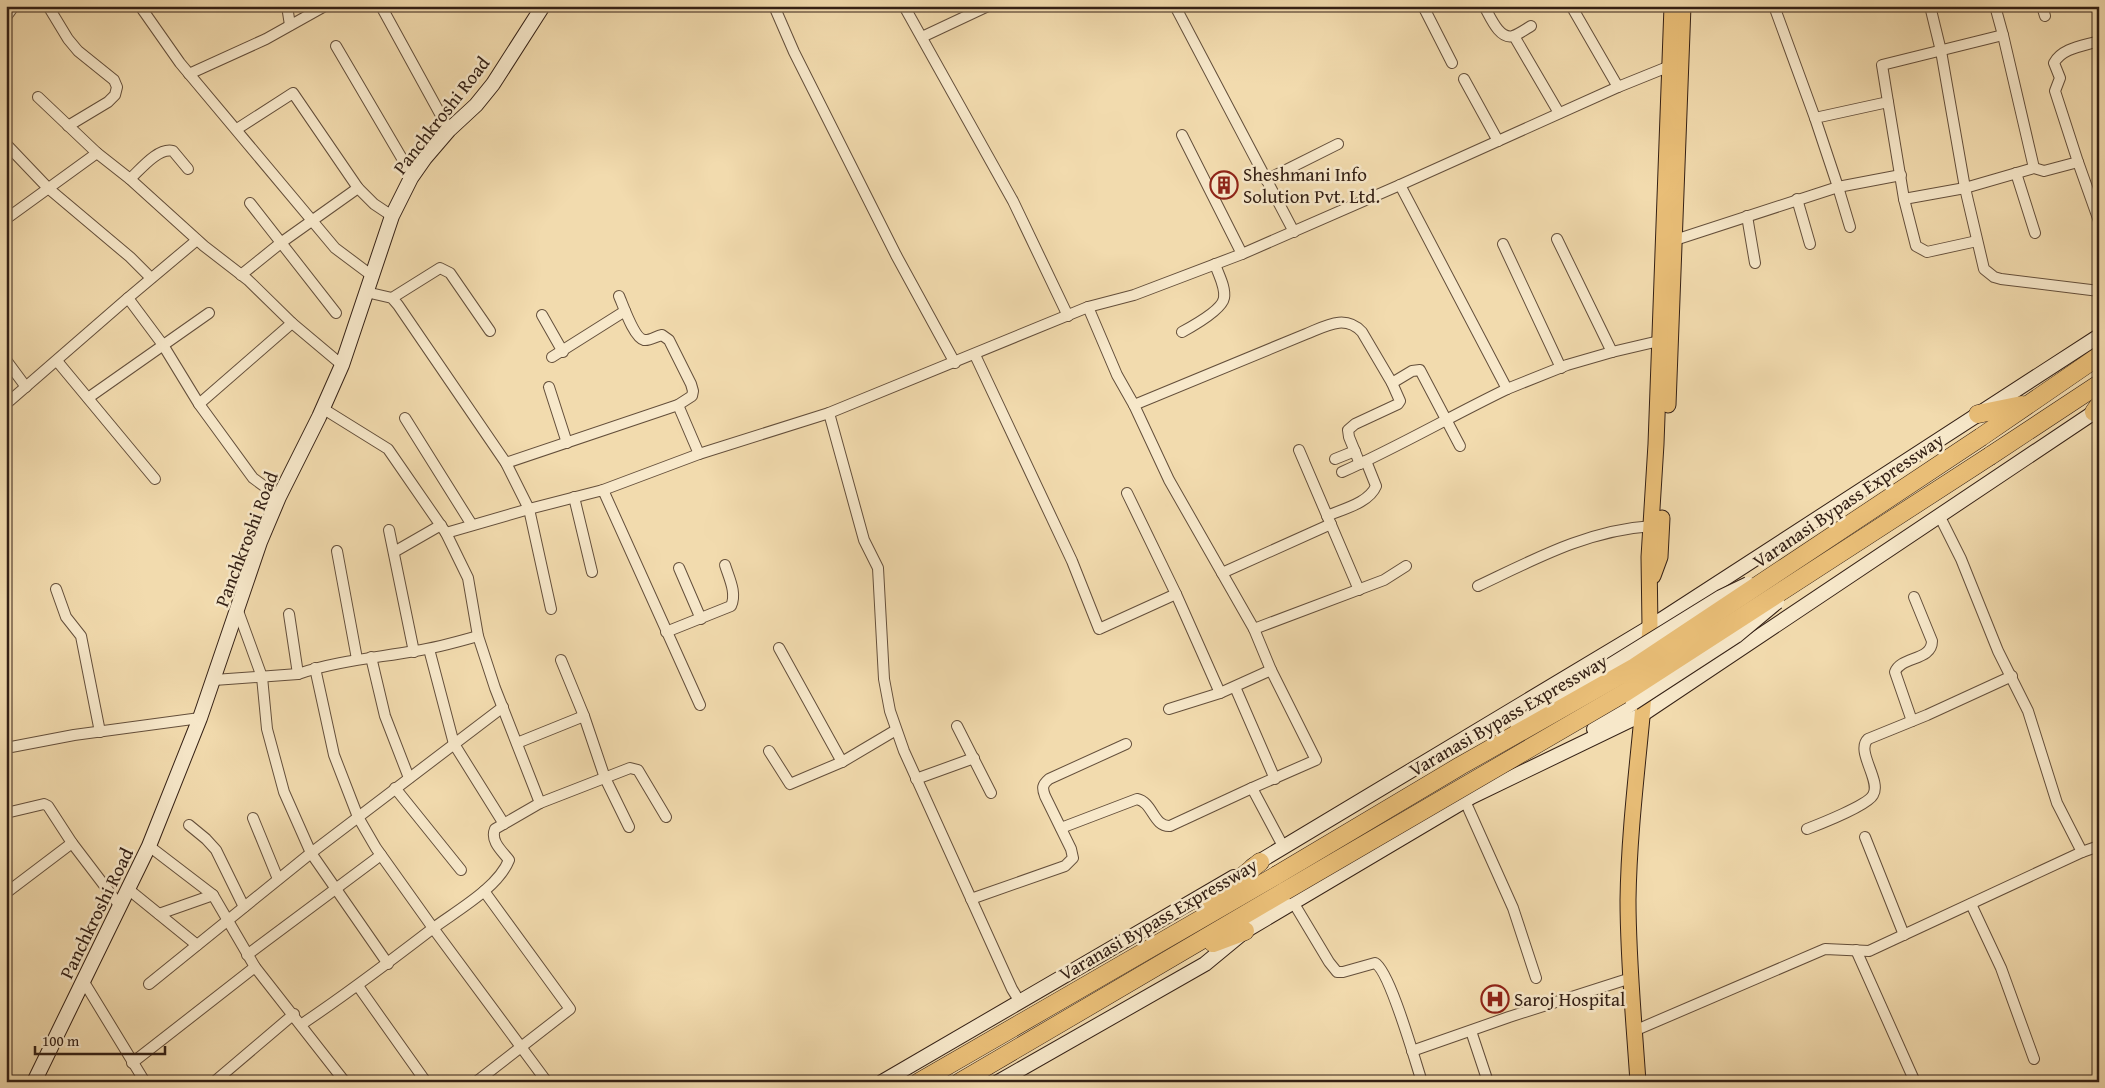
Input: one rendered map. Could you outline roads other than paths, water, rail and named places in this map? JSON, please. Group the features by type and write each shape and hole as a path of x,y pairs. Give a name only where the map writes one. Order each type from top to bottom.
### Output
{"highway":[{"name":"Varanasi Bypass Expressway","path":"919,1082 1460,766 1635,667 2099,356"},
{"name":"Varanasi Bypass Expressway","path":"960,1082 1168,960 1289,896 1626,692 2099,384"},
{"path":"1978,414 2030,403"},
{"path":"1149,948 1218,897 1260,862"},
{"path":"1168,960 1245,931"}],"main road":[{"path":"1638,1082 1628,899 1638,708 1650,627 1649,557 1652,526 1672,6"},
{"path":"1650,582 1660,557 1675,240 1683,6"}],"street":[{"path":"6,17 14,6"},
{"path":"48,6 68,39 78,51 114,80 117,88 115,95 108,102 68,126"},
{"path":"140,6 189,74 237,129 334,248 372,275"},
{"path":"287,6 290,26"},
{"path":"189,74 290,26 325,6"},
{"path":"381,6 449,130"},
{"name":"Panchkroshi Road","path":"34,1082 149,846 214,680 226,639 238,611 260,542 279,497 342,365 392,216 411,178 425,158 449,130 476,105 493,84 543,6"},
{"path":"774,6 794,52 896,256 955,363"},
{"path":"904,6 1013,202 1068,316"},
{"path":"922,37 988,6"},
{"path":"1175,6 1294,232"},
{"path":"1423,6 1452,63"},
{"path":"1484,6 1501,32 1508,36 1514,36 1531,26"},
{"path":"1774,6 1815,118 1850,227"},
{"path":"1930,6 1941,51 1965,188 1982,264 1994,277 2076,290 2099,291"},
{"path":"1995,6 2034,168"},
{"path":"1573,9 1618,87"},
{"path":"1977,241 1927,252 1920,250 1916,246 1904,199 1882,65 2003,35"},
{"path":"1514,36 1559,113"},
{"path":"2099,40 2066,51 2058,56 2054,63 2060,78 2055,92 2099,220"},
{"path":"336,46 406,166 411,178"},
{"path":"394,552 444,529 472,525 602,490 699,454 829,413 975,355 1088,307 1134,295 1242,254 1618,87 1670,66"},
{"path":"1464,79 1498,141"},
{"path":"237,129 294,93 358,188 374,204 392,216"},
{"path":"38,97 97,153 130,179 197,240 241,275 292,323 342,365"},
{"path":"1815,118 1888,102"},
{"path":"1182,135 1242,254"},
{"path":"6,144 48,188 130,257 151,278"},
{"path":"1266,180 1338,144"},
{"path":"130,179 157,155 169,150 173,151 188,169"},
{"path":"6,219 97,153"},
{"path":"1904,199 1965,188 2034,168 2044,171 2078,162"},
{"path":"2016,173 2035,233"},
{"path":"1675,240 1838,187 1901,175"},
{"path":"1400,185 1507,389"},
{"path":"241,275 311,220 358,188"},
{"path":"1797,199 1810,244"},
{"path":"250,203 336,313"},
{"path":"1747,216 1755,263"},
{"path":"1557,239 1612,352"},
{"path":"6,404 197,240"},
{"path":"1503,244 1561,368"},
{"path":"1182,332 1199,323 1222,303 1224,297 1223,288 1215,264"},
{"path":"392,298 431,273 440,268 444,269 450,273 490,331"},
{"path":"366,292 392,298 506,463 529,509 551,609"},
{"path":"506,463 689,400 693,391 669,340 662,335 646,340 642,339 634,331 619,296"},
{"path":"128,298 163,345 199,404 253,478 279,497"},
{"path":"1061,828 1137,799 1146,802 1160,824 1170,826 1316,760 1271,670 1254,629 1170,480 1134,405 1117,375 1088,307"},
{"path":"552,357 563,352 625,311"},
{"path":"88,398 209,313"},
{"path":"542,315 563,352"},
{"path":"1134,405 1306,334 1334,324 1348,322 1362,332 1399,396 1400,401 1398,404 1355,424 1347,432 1355,451 1376,486 1374,493 1329,520 1222,573"},
{"path":"199,404 292,323"},
{"path":"882,1082 1184,904 1284,848 1650,627 2099,336"},
{"path":"1342,472 1507,389 1561,368 1612,352 1659,341"},
{"path":"975,355 1072,561 1099,629 1176,594"},
{"path":"6,360 26,387"},
{"path":"57,361 155,479"},
{"path":"1392,383 1412,371 1420,370 1460,446"},
{"path":"549,387 567,442"},
{"path":"678,405 699,454"},
{"path":"322,408 388,448 444,529 468,578 478,636 540,802"},
{"path":"998,1082 1205,964 1289,896 1465,801 1546,760 1638,708 1939,515 2097,408"},
{"path":"829,413 864,540 878,568 884,679 890,712 916,779 1020,1002"},
{"path":"406,418 472,525"},
{"path":"1299,450 1360,590"},
{"path":"1335,460 1355,451"},
{"path":"602,490 700,705"},
{"path":"1127,493 1176,594 1220,693"},
{"path":"574,497 592,572"},
{"path":"1939,515 1961,559 1998,651 2028,711 2057,802 2082,852"},
{"path":"1478,586 1566,545 1625,528 1652,526"},
{"path":"389,530 414,652"},
{"path":"337,551 357,659"},
{"path":"1638,708 1736,636 1829,561"},
{"path":"666,632 731,606 734,600 733,591 725,565"},
{"path":"1254,629 1360,590 1384,580 1406,566"},
{"path":"679,568 701,619"},
{"path":"56,589 66,617 82,636 100,732"},
{"path":"1912,721 1895,672 1899,665 1921,656 1932,646 1932,641 1914,597"},
{"path":"238,611 262,677 267,730 282,783 311,853 388,964"},
{"path":"289,614 298,674"},
{"path":"214,680 298,674 315,668 357,659 429,649 478,636"},
{"path":"779,648 842,762"},
{"path":"429,649 454,744 504,824"},
{"path":"371,657 385,716 409,778"},
{"path":"562,660 605,778 629,828"},
{"path":"315,668 332,748 358,817 381,855 433,928 548,1082"},
{"path":"1169,709 1220,693 1271,670"},
{"path":"1807,829 1864,803 1873,796 1875,791 1864,749 1865,742 1878,734 1912,721 2012,676"},
{"path":"1235,687 1275,779"},
{"path":"149,984 311,853 503,707"},
{"path":"517,743 584,716"},
{"path":"6,748 200,718"},
{"path":"957,726 991,793"},
{"path":"769,751 790,784 842,762 896,730"},
{"path":"971,899 1056,869 1070,862 1073,858 1071,849 1042,790 1044,784 1049,779 1126,744"},
{"path":"916,779 974,758"},
{"path":"302,1024 358,986 484,891 505,870 509,860 494,840 493,834 495,829 540,802 630,768 638,770 666,818"},
{"path":"395,788 461,870"},
{"path":"1252,788 1284,848"},
{"path":"1465,801 1513,908 1536,978"},
{"path":"6,813 44,804 48,806 72,843 120,906"},
{"path":"253,818 278,879"},
{"path":"189,825 216,850 244,907"},
{"path":"1865,837 1904,935"},
{"path":"6,893 72,843"},
{"path":"149,846 213,895 255,967 302,1024 345,1082"},
{"path":"1634,1031 1825,949 1869,951 2082,852 2099,846"},
{"path":"248,955 381,855"},
{"path":"128,889 197,945"},
{"path":"476,1082 570,1009 484,891"},
{"path":"159,914 213,895"},
{"path":"1289,896 1329,962 1338,972 1375,963 1382,969 1392,991 1422,1082"},
{"path":"1971,904 2001,968 2034,1058"},
{"path":"1856,950 1915,1082"},
{"path":"132,1063 255,967"},
{"path":"1412,1051 1509,1017 1631,978"},
{"path":"84,982 144,1082"},
{"path":"358,986 426,1082"},
{"path":"214,1082 294,1014"},
{"path":"1471,1031 1488,1082"}],"place":[{"name":"Sheshmani Info Solution Pvt. Ltd.","path":"1224,185"},
{"name":"Saroj Hospital","path":"1495,999"}]}
